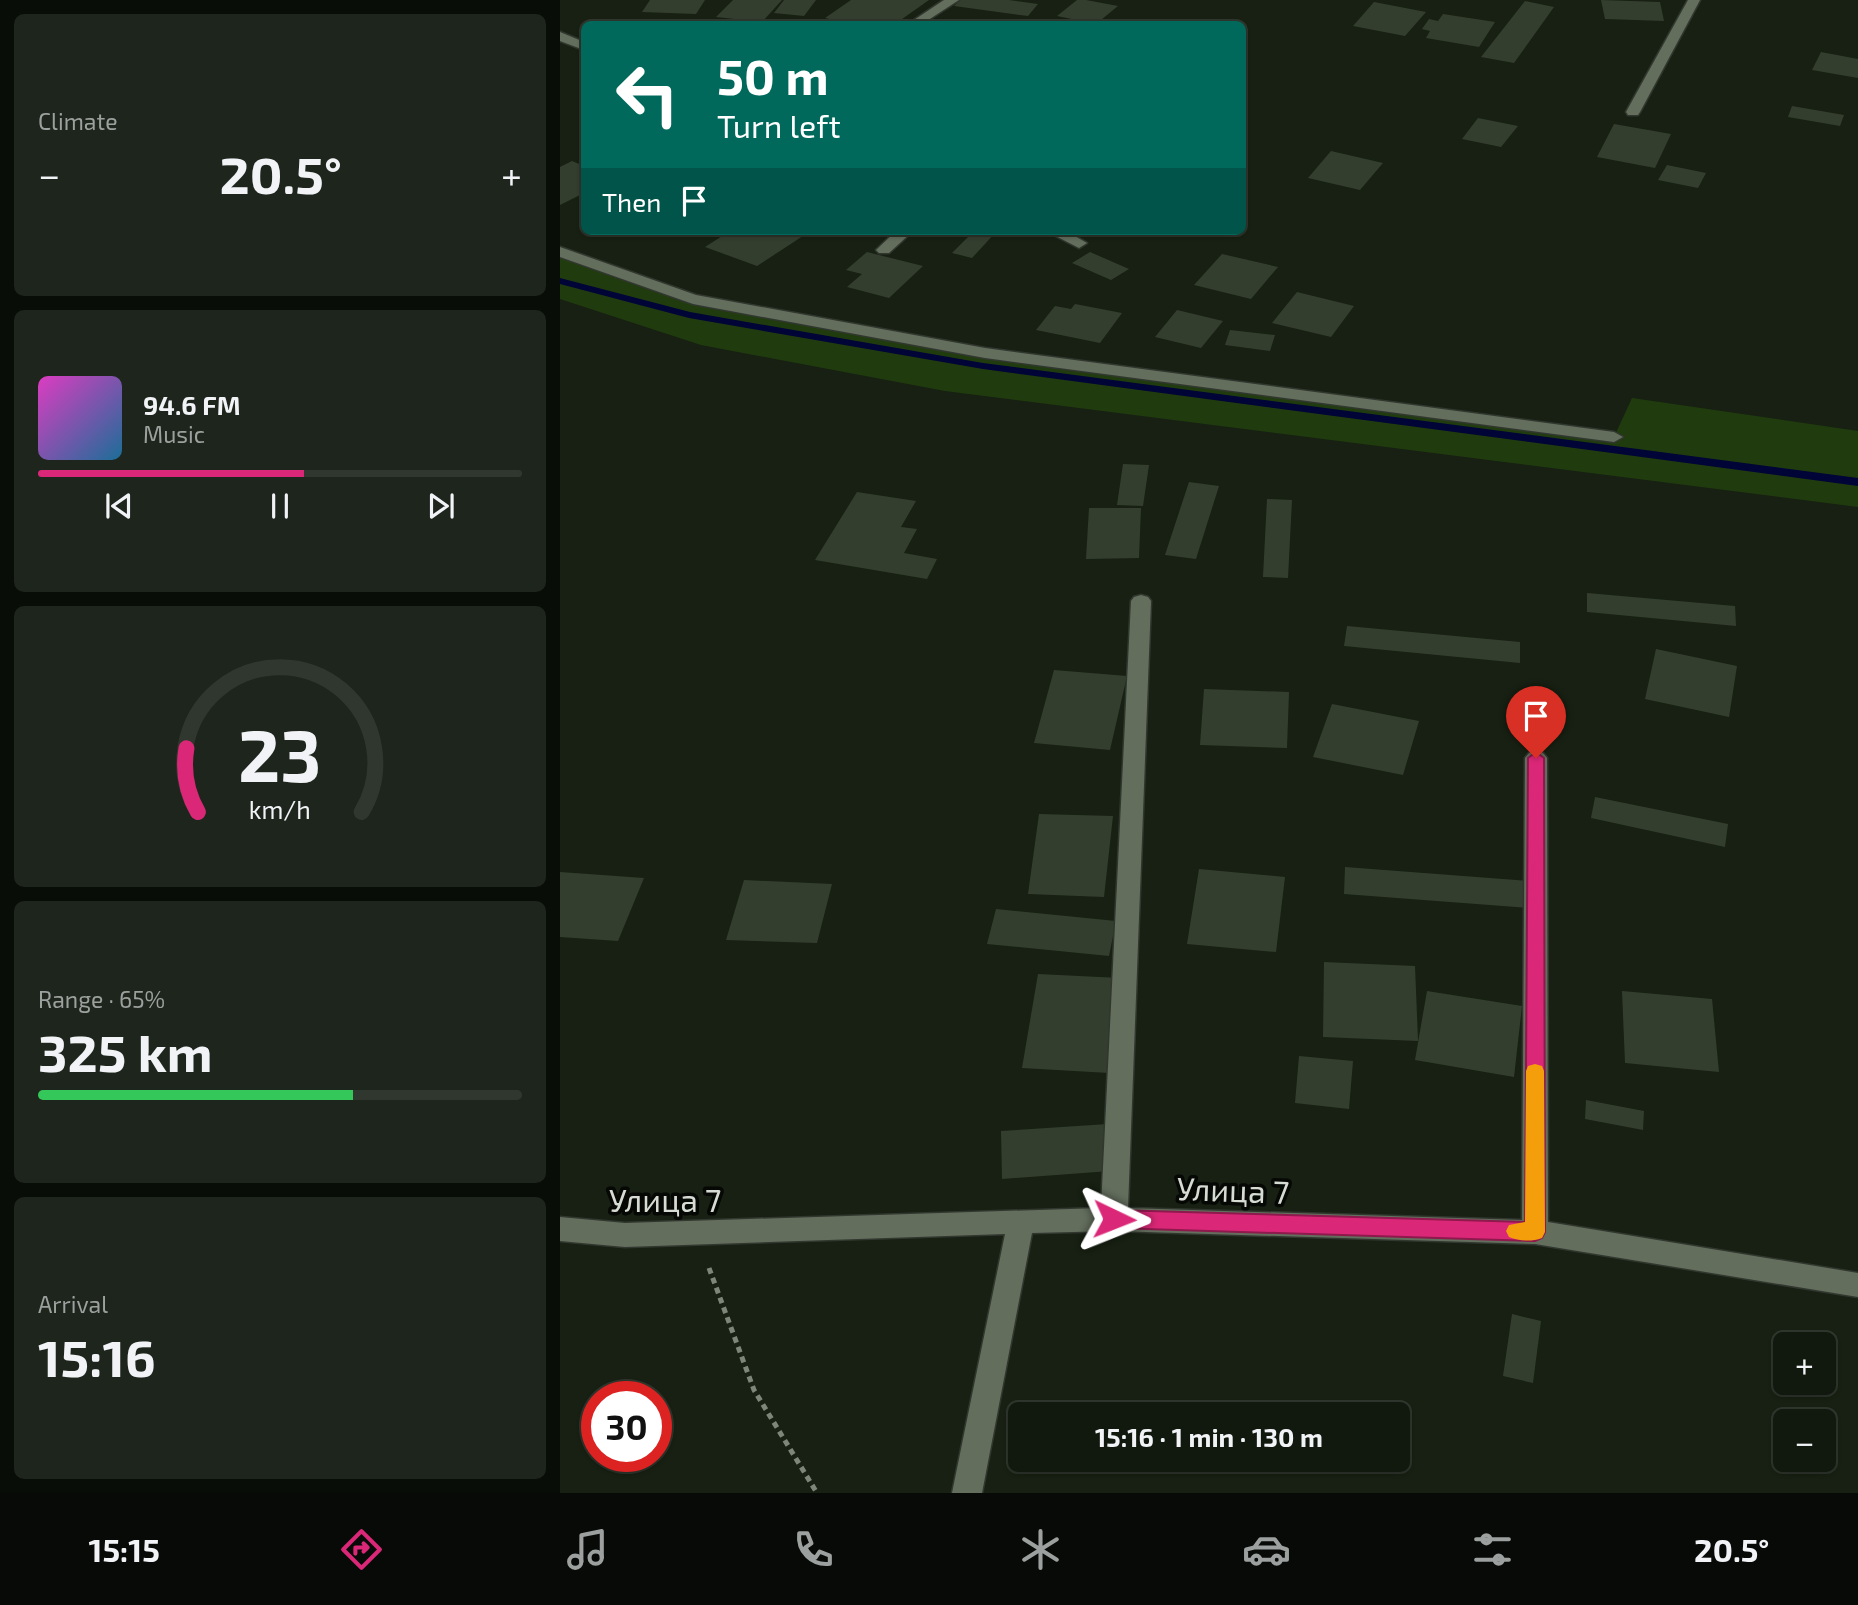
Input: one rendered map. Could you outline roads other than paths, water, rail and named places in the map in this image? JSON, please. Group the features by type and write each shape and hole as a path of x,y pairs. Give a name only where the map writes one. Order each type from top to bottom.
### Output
{"street":[{"path":"919,21 953,0"},
{"path":"1633,112 1694,0"},
{"path":"560,36 581,45"},
{"path":"884,250 901,235"},
{"path":"1062,235 1079,243"},
{"path":"560,252 693,299 972,350 1614,437"},
{"path":"1114,1219 1141,601"},
{"path":"1535,1232 1536,758"},
{"name":"Улица 7","path":"560,1229 625,1235 1114,1219 1535,1232 1858,1285"},
{"path":"967,1493 1021,1223"}],"waterway":[{"path":"560,281 689,315 983,366 1858,482"}]}
